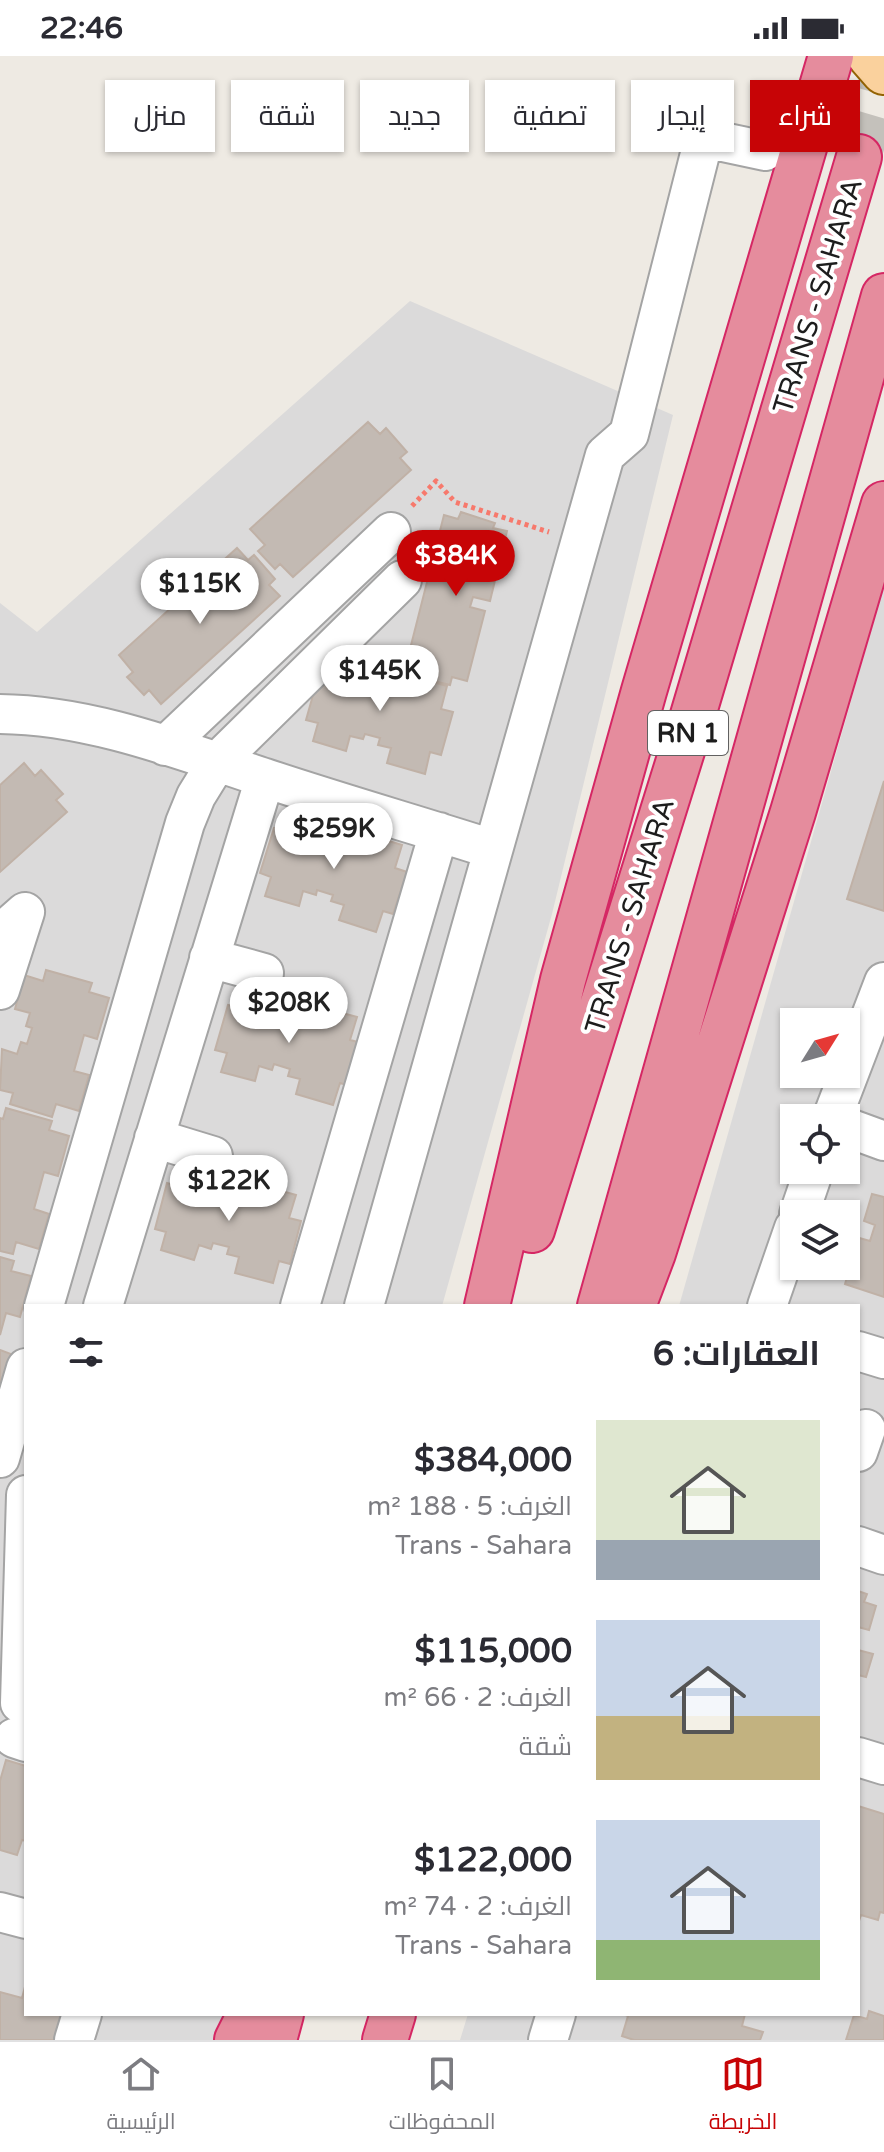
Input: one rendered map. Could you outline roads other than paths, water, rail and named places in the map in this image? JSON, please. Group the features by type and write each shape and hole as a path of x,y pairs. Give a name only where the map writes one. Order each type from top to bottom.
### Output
{"highway":[{"path":"487,1304 563,980 648,676 831,56"},
{"name":"TRANS - SAHARA","path":"509,1304 691,722 859,157"},
{"name":"RN 1","path":"601,1304 884,296"},
{"path":"634,1304 653,1253 793,812 884,504"},
{"path":"237,2040 249,2016"},
{"path":"274,2040 280,2016"},
{"path":"387,2040 393,2016"}],"main road":[{"path":"870,56 884,72"}],"street":[{"path":"365,1304 605,455 629,434 704,138 750,148"},
{"path":"165,746 406,524"},
{"path":"45,1304 185,823 196,796 217,762 402,580"},
{"path":"0,714 28,714 77,722 165,746 492,849"},
{"path":"106,1304 265,778"},
{"path":"301,1304 439,832"},
{"path":"0,934 25,912 0,990"},
{"path":"209,958 264,973"},
{"path":"837,1104 884,982"},
{"path":"860,1132 884,1141"},
{"path":"154,1138 213,1156"},
{"path":"768,1304 780,1268"},
{"path":"860,1352 884,1359"},
{"path":"0,1458 24,1375"},
{"path":"0,1488 24,1494"},
{"path":"860,1547 884,1555"},
{"path":"22,1728 24,1564"},
{"path":"860,1758 884,1765"},
{"path":"0,1912 24,1918"},
{"path":"74,2040 81,2016"},
{"path":"548,2040 555,2016"}],"tunnel":[{"path":"859,157 884,72"}]}
